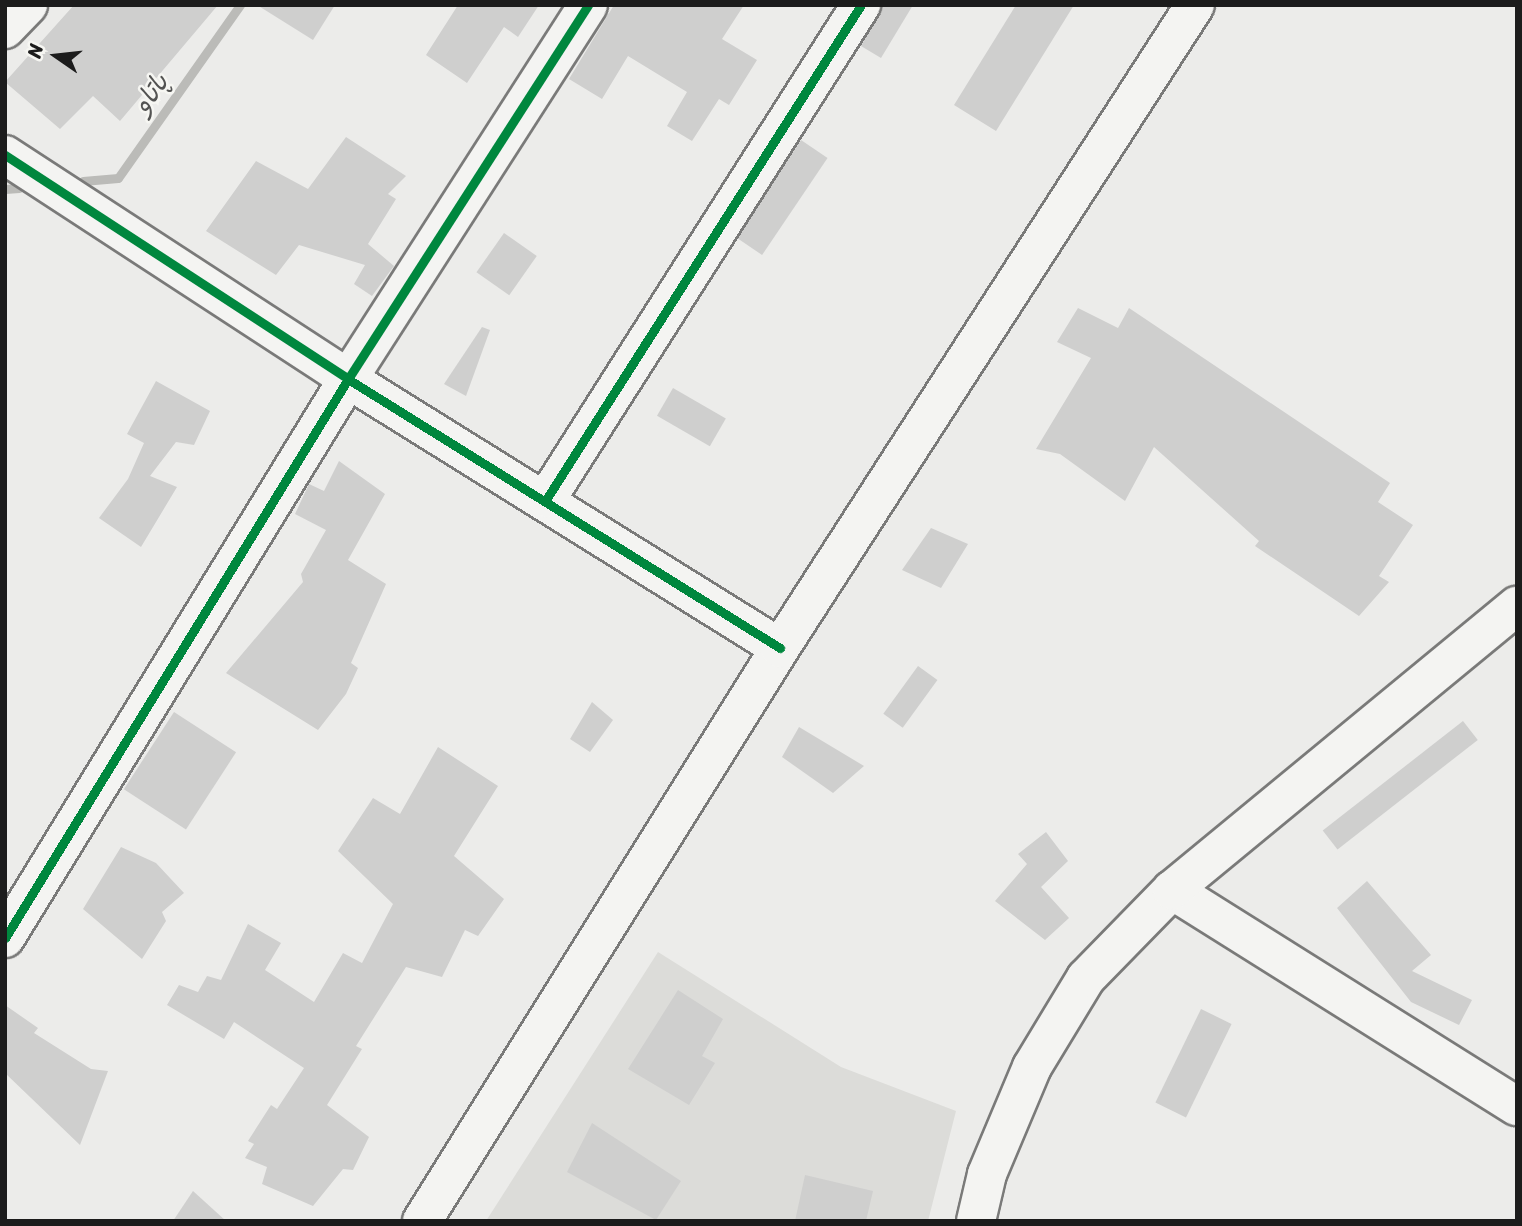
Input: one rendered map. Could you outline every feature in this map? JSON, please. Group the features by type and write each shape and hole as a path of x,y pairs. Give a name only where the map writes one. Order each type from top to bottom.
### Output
{"street":[{"path":"5,29 28,5"},
{"path":"5,938 348,379 588,5"},
{"path":"547,498 861,5"},
{"path":"422,1221 779,648 1195,5"},
{"path":"5,155 348,379 547,498 779,648"},
{"path":"976,1221 987,1174 1032,1067 1086,978 1172,890 1517,606"},
{"path":"1172,890 1517,1106"}],"shaded area":[{"path":"658,952 841,1067 956,1111 928,1221 486,1221"}],"building":[{"path":"74,5 218,5 120,121 93,96 60,129 5,82"},
{"path":"257,5 335,5 313,40"},
{"path":"458,5 539,5 518,37 504,27 467,83 426,55"},
{"path":"614,5 744,5 722,39 757,60 729,105 719,99 692,141 667,126 687,92 628,56 602,99 569,79"},
{"path":"883,5 913,5 881,58 861,46"},
{"path":"1016,5 1074,5 996,131 954,105"},
{"path":"346,137 406,176 388,194 396,199 368,244 394,266 372,296 354,284 365,265 299,245 276,275 206,231 256,161 308,189"},
{"path":"801,140 828,158 762,255 736,237"},
{"path":"504,233 537,256 509,295 476,272"},
{"path":"1078,308 1118,328 1129,308 1390,483 1378,502 1413,525 1379,576 1389,582 1359,616 1255,546 1259,541 1154,447 1125,501 1060,454 1036,449 1091,358 1057,342"},
{"path":"482,327 490,330 466,396 444,384"},
{"path":"156,381 210,411 194,445 176,442 150,476 177,487 141,547 99,518 128,479 144,443 127,434"},
{"path":"673,388 726,418 710,446 657,416"},
{"path":"339,461 385,494 348,560 386,584 351,663 358,668 346,694 318,730 226,673 303,582 301,574 326,530 295,514 309,484 324,491"},
{"path":"931,528 968,544 941,588 902,570"},
{"path":"918,666 937,680 903,728 883,714"},
{"path":"592,702 613,720 590,752 570,739"},
{"path":"174,712 236,752 186,829 124,789"},
{"path":"1463,721 1478,740 1338,850 1323,831"},
{"path":"799,727 864,766 833,793 782,757"},
{"path":"438,747 498,786 454,856 504,899 478,936 465,930 442,977 406,967 356,1046 362,1049 327,1105 369,1137 353,1170 343,1169 313,1206 262,1184 267,1167 245,1158 254,1144 248,1141 271,1105 277,1109 304,1068 234,1022 224,1039 167,1005 179,985 198,992 207,976 221,980 248,924 281,943 265,970 314,1002 343,953 362,963 393,904 338,851 373,798 400,814"},
{"path":"1046,832 1068,861 1041,887 1069,918 1045,940 995,901 1027,864 1018,854"},
{"path":"121,847 156,863 184,893 162,912 166,921 142,959 83,909"},
{"path":"1367,881 1431,955 1412,971 1472,1000 1459,1025 1411,1002 1337,908"},
{"path":"678,990 723,1019 702,1056 715,1063 689,1105 628,1069"},
{"path":"5,1005 38,1028 34,1033 91,1069 108,1071 80,1145 5,1073"},
{"path":"1201,1009 1232,1024 1186,1117 1155,1102"},
{"path":"592,1123 681,1181 656,1220 567,1172"},
{"path":"805,1175 873,1191 866,1221 795,1221"},
{"path":"193,1191 226,1221 173,1221"}],"waterway":[{"name":"پاتاو","path":"83,181 118,178 240,5"},
{"name":"پاتاو","path":"5,189 19,188"}],"cycle path":[{"path":"5,938 348,379 588,5"},
{"path":"547,498 861,5"},
{"path":"5,155 348,379 780,648"}]}
